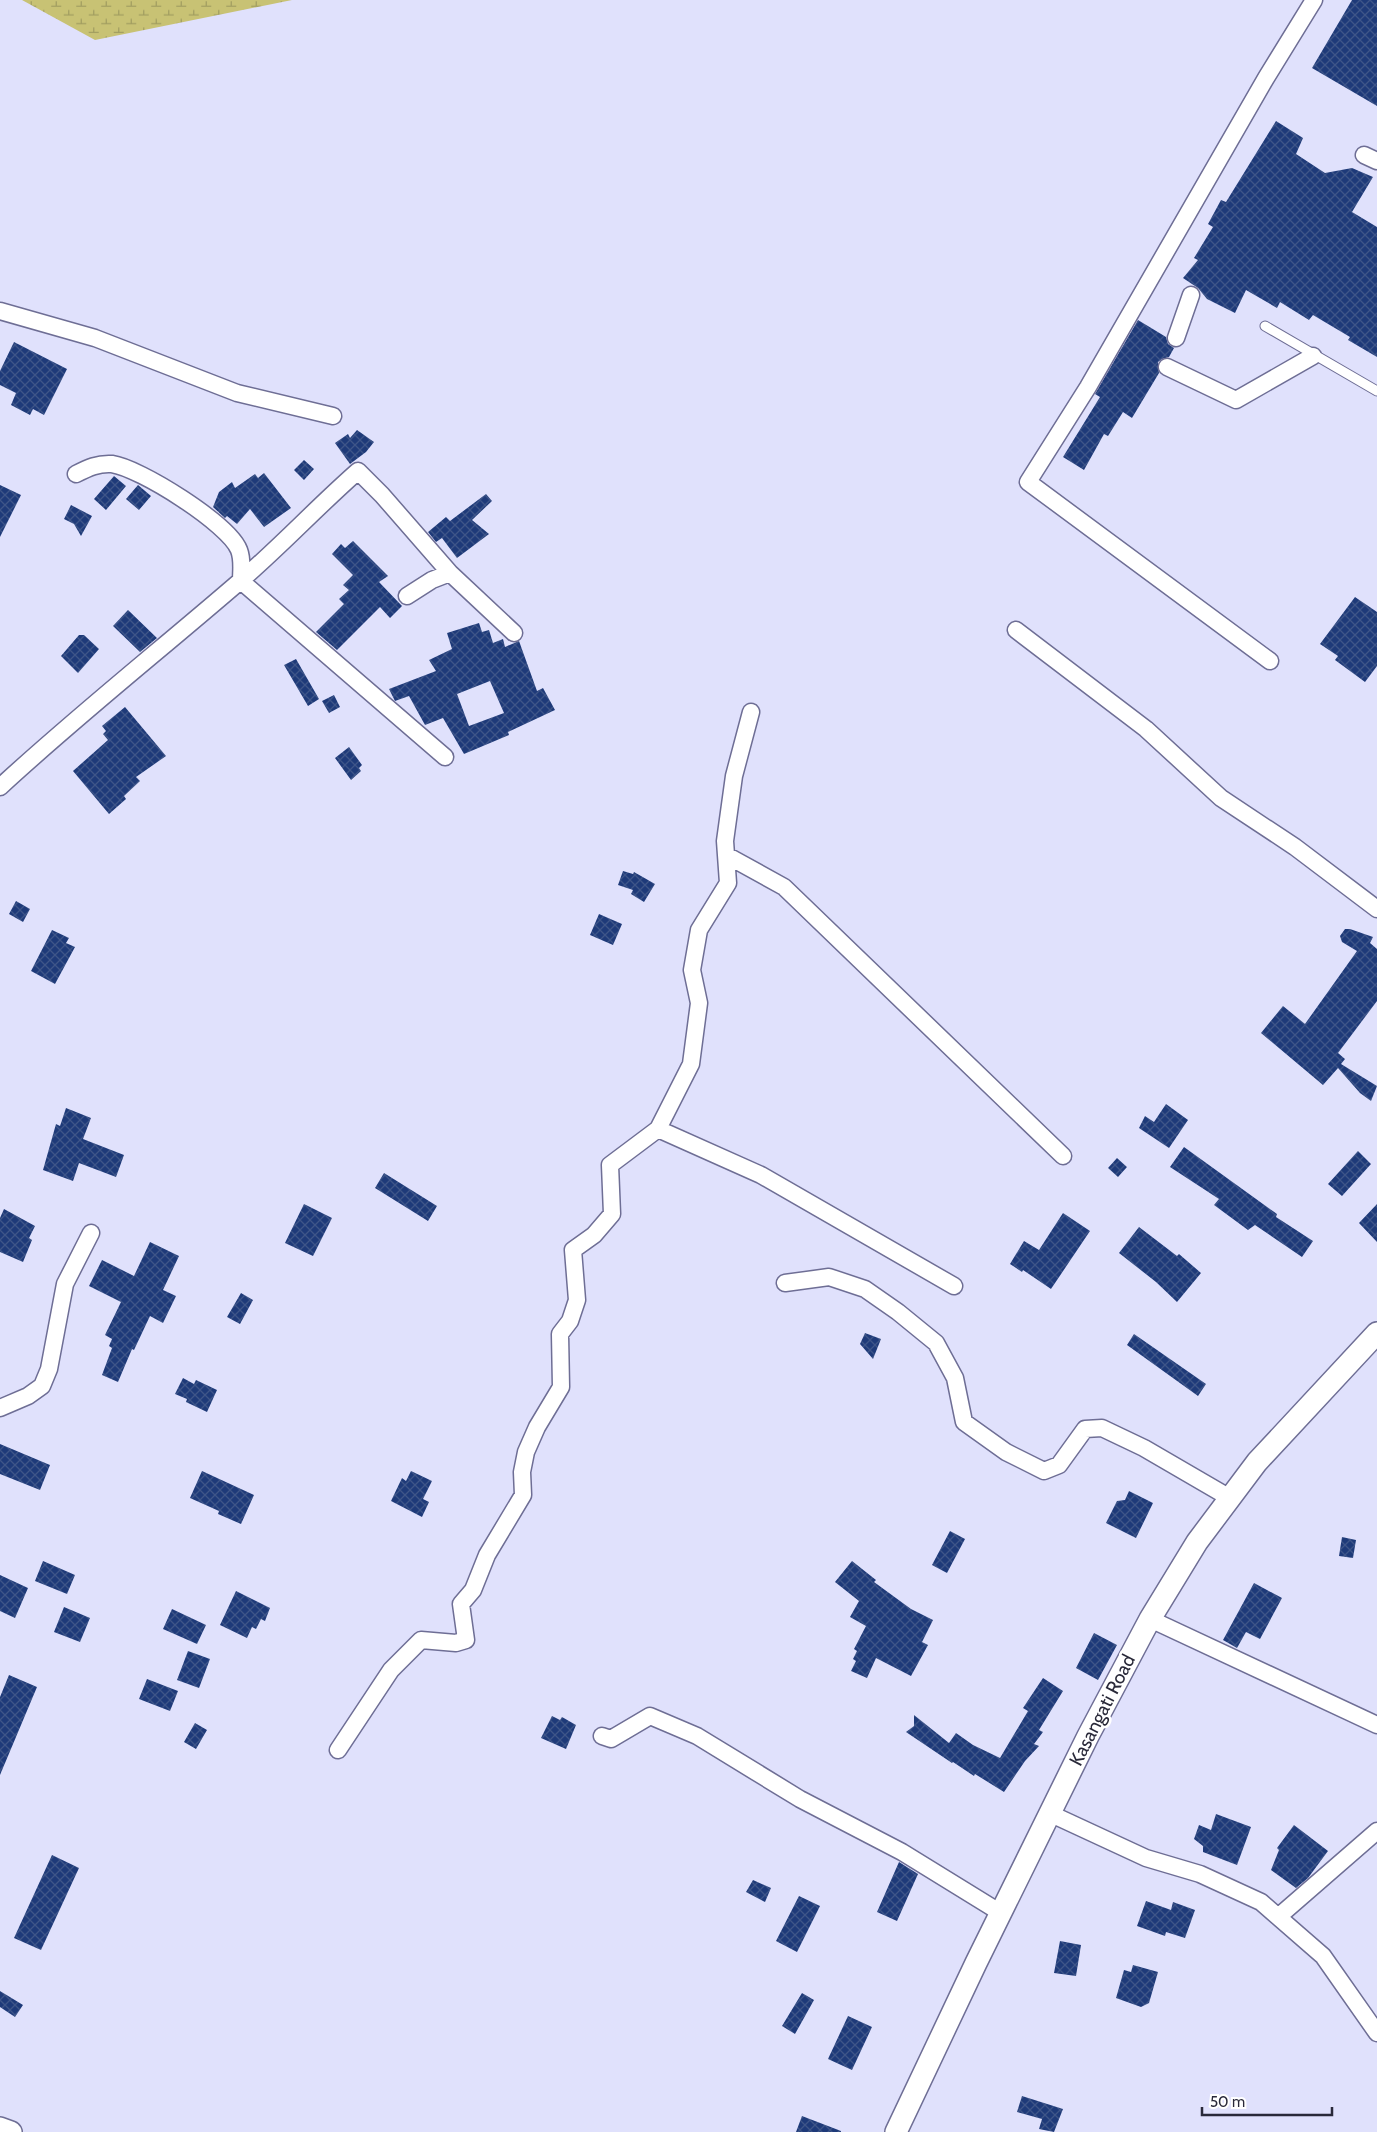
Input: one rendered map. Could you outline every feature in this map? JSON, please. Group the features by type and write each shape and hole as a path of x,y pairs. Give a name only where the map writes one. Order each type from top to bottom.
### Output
{"street":[{"path":"1270,661 1028,482 1088,387 1266,78 1314,0"},
{"path":"1176,338 1191,295"},
{"path":"0,311 95,338 237,393 333,416"},
{"path":"1167,367 1236,400 1313,356"},
{"path":"76,474 100,464 114,464 147,478 190,504 231,538 239,549 242,558 241,581"},
{"path":"0,787 45,745 241,581 358,471 382,494 450,573 514,633"},
{"path":"407,596 432,580 450,573"},
{"path":"241,581 445,757"},
{"path":"1016,630 1146,728 1221,798 1295,848 1377,909"},
{"path":"338,1750 391,1670 421,1640 456,1643 466,1640 461,1604 473,1590 488,1554 523,1495 522,1472 526,1452 537,1427 561,1387 560,1334 570,1321 577,1300 573,1250 594,1235 612,1214 610,1165 658,1129 691,1064 699,1003 692,970 699,930 728,883 724,841 734,776 751,712"},
{"path":"726,855 784,887 1063,1156"},
{"path":"658,1129 761,1175 954,1286"},
{"path":"0,1408 28,1396 42,1386 50,1369 65,1284 90,1233"},
{"path":"784,1283 829,1277 865,1289 898,1312 936,1343 956,1378 964,1422 1006,1452 1044,1471 1060,1465 1085,1429 1102,1428 1144,1448 1230,1498"},
{"name":"Kasangati Road","path":"896,2132 1088,1736 1150,1619 1196,1542 1257,1462 1377,1333"},
{"path":"1150,1619 1377,1725"},
{"path":"602,1736 611,1738 650,1716 697,1736 800,1799 902,1852 1001,1913"},
{"path":"1051,1814 1146,1858 1200,1874 1240,1890 1261,1902 1323,1956 1377,2033"},
{"path":"1278,1917 1377,1831"},
{"path":"0,2128 11,2132"}],"lane":[{"path":"1265,326 1313,356 1377,391"}],"green space":[{"path":"22,0 292,0 95,40"}],"building":[{"path":"1352,0 1377,0 1377,106 1312,68"},
{"path":"1276,121 1303,138 1296,154 1325,173 1352,168 1373,177 1352,212 1377,227 1377,357 1348,340 1350,337 1313,315 1309,320 1280,302 1277,308 1246,290 1235,313 1207,299 1198,288 1183,278 1198,260 1194,258 1213,227 1208,224 1221,200 1226,202"},
{"path":"1138,320 1166,337 1168,344 1174,348 1169,357 1158,362 1159,373 1132,418 1123,412 1108,436 1104,434 1084,470 1063,457 1100,397 1095,394"},
{"path":"14,342 67,369 44,415 33,409 30,415 11,405 16,393 0,385 0,371"},
{"path":"357,430 374,442 366,452 350,464 335,443 348,434 350,438"},
{"path":"304,460 314,469 304,480 294,470"},
{"path":"264,473 291,508 264,527 250,509 237,524 227,516 225,518 213,507 219,492 232,482 235,488 255,474 258,478"},
{"path":"114,476 126,486 106,510 94,499"},
{"path":"0,485 21,495 0,537"},
{"path":"138,485 151,496 139,510 126,499"},
{"path":"486,494 492,501 472,520 489,534 457,558 442,538 436,542 428,532 446,517 450,521"},
{"path":"71,505 92,516 81,536 74,524 64,519"},
{"path":"353,541 388,576 379,582 402,606 390,618 380,607 337,650 316,632 344,604 339,599 349,590 343,585 353,575 332,554 341,544 345,548"},
{"path":"1355,597 1377,612 1377,666 1365,682 1335,660 1338,656 1320,644"},
{"path":"128,610 157,638 140,652 113,626"},
{"path":"479,623 482,632 489,630 493,643 503,639 505,647 519,641 537,691 543,688 555,710 508,732 509,735 464,754 443,718 425,725 409,696 395,701 389,689 436,671 429,660 452,649 447,633","holes":["490,681 504,713 469,726 457,694"]},
{"path":"79,635 84,635 99,649 78,673 61,656"},
{"path":"296,659 319,699 308,706 284,665"},
{"path":"334,695 340,707 329,713 322,701"},
{"path":"125,707 166,756 136,777 140,781 124,796 126,799 109,814 73,771 108,740 103,734 106,731 102,726"},
{"path":"349,747 362,765 359,768 361,771 351,780 335,758"},
{"path":"623,871 633,874 634,872 655,884 644,902 631,894 633,890 618,885"},
{"path":"16,901 30,909 23,922 9,914"},
{"path":"599,914 622,924 613,945 590,935"},
{"path":"1345,929 1373,937 1370,943 1377,949 1377,1001 1338,1053 1345,1059 1341,1064 1377,1086 1371,1101 1360,1093 1338,1068 1323,1085 1261,1033 1283,1006 1305,1024 1357,951 1342,942 1340,936"},
{"path":"52,930 69,938 66,943 75,947 55,984 31,971"},
{"path":"1166,1104 1188,1120 1169,1148 1139,1128 1145,1116 1154,1122"},
{"path":"66,1108 91,1118 83,1139 124,1155 116,1177 79,1163 73,1181 43,1170 56,1124 60,1126"},
{"path":"1184,1147 1277,1214 1276,1217 1313,1241 1302,1257 1255,1225 1248,1230 1214,1205 1219,1199 1170,1167"},
{"path":"1358,1151 1371,1164 1342,1196 1328,1184"},
{"path":"1117,1158 1127,1167 1118,1177 1108,1168"},
{"path":"384,1173 437,1206 428,1221 375,1188"},
{"path":"304,1204 332,1218 313,1256 285,1243"},
{"path":"1377,1204 1377,1242 1359,1223"},
{"path":"4,1209 35,1226 29,1238 32,1240 23,1262 0,1252 0,1218"},
{"path":"1063,1213 1090,1231 1051,1289 1023,1270 1022,1272 1010,1264 1024,1241 1039,1250"},
{"path":"1139,1227 1177,1256 1179,1254 1201,1273 1177,1302 1156,1282 1119,1253"},
{"path":"150,1242 179,1256 163,1290 176,1296 163,1323 150,1316 134,1350 132,1349 118,1382 102,1375 112,1348 109,1346 112,1339 105,1335 121,1302 89,1286 102,1260 134,1276"},
{"path":"241,1293 253,1300 240,1324 227,1317"},
{"path":"865,1333 881,1339 873,1359 860,1344"},
{"path":"1134,1334 1206,1384 1198,1396 1127,1345"},
{"path":"183,1378 194,1384 196,1380 217,1390 207,1412 186,1402 187,1399 175,1394"},
{"path":"0,1444 50,1465 40,1490 0,1474"},
{"path":"202,1471 254,1495 241,1524 218,1514 219,1511 190,1498"},
{"path":"411,1471 432,1481 423,1499 429,1502 422,1517 391,1501 402,1478 406,1481"},
{"path":"1129,1491 1153,1503 1136,1538 1106,1523 1117,1501 1125,1500"},
{"path":"950,1531 965,1539 947,1573 932,1565"},
{"path":"1342,1537 1356,1540 1353,1558 1339,1556"},
{"path":"43,1561 75,1575 67,1594 35,1581"},
{"path":"852,1561 876,1580 874,1582 911,1609 933,1620 922,1642 928,1645 911,1676 876,1658 867,1678 851,1671 856,1661 853,1659 857,1651 854,1649 866,1626 850,1617 859,1601 835,1582"},
{"path":"0,1575 28,1588 15,1618 0,1611"},
{"path":"1254,1583 1282,1598 1260,1639 1246,1632 1237,1648 1223,1640"},
{"path":"236,1591 270,1608 265,1621 261,1619 256,1629 252,1627 247,1638 220,1625"},
{"path":"64,1607 90,1618 80,1642 54,1632"},
{"path":"172,1609 206,1625 197,1644 163,1629"},
{"path":"1094,1633 1117,1645 1098,1680 1076,1668"},
{"path":"188,1651 210,1659 199,1688 177,1680"},
{"path":"9,1675 37,1687 0,1775 0,1697"},
{"path":"1043,1678 1063,1691 1039,1730 1043,1732 1034,1744 1039,1746 1025,1761 1004,1792 975,1774 974,1776 952,1763 906,1732 914,1726 914,1715 949,1743 956,1733 973,1745 1000,1758 1028,1711 1023,1708"},
{"path":"147,1679 178,1691 170,1711 139,1699"},
{"path":"552,1716 560,1720 562,1717 576,1725 566,1749 541,1738"},
{"path":"195,1723 207,1730 196,1749 184,1742"},
{"path":"1216,1814 1251,1827 1237,1865 1203,1852 1203,1846 1194,1839 1199,1825 1211,1830"},
{"path":"1294,1825 1328,1851 1308,1878 1296,1888 1271,1870 1279,1850 1277,1848"},
{"path":"52,1855 79,1868 41,1950 14,1938"},
{"path":"899,1862 918,1874 897,1921 877,1912"},
{"path":"753,1880 771,1888 765,1902 746,1892"},
{"path":"799,1896 820,1906 797,1952 776,1941"},
{"path":"1146,1901 1171,1910 1173,1902 1195,1910 1185,1938 1166,1932 1165,1936 1137,1926"},
{"path":"1060,1941 1081,1945 1076,1976 1054,1973"},
{"path":"1133,1965 1158,1972 1149,2003 1141,2007 1116,1998 1124,1970 1131,1972"},
{"path":"0,1991 23,2005 15,2017 0,2007"},
{"path":"802,1993 814,2000 795,2034 782,2026"},
{"path":"848,2016 872,2027 852,2070 828,2059"},
{"path":"1022,2096 1063,2109 1054,2132 1039,2129 1042,2119 1017,2112"},
{"path":"802,2116 841,2131 841,2132 796,2132"}]}
